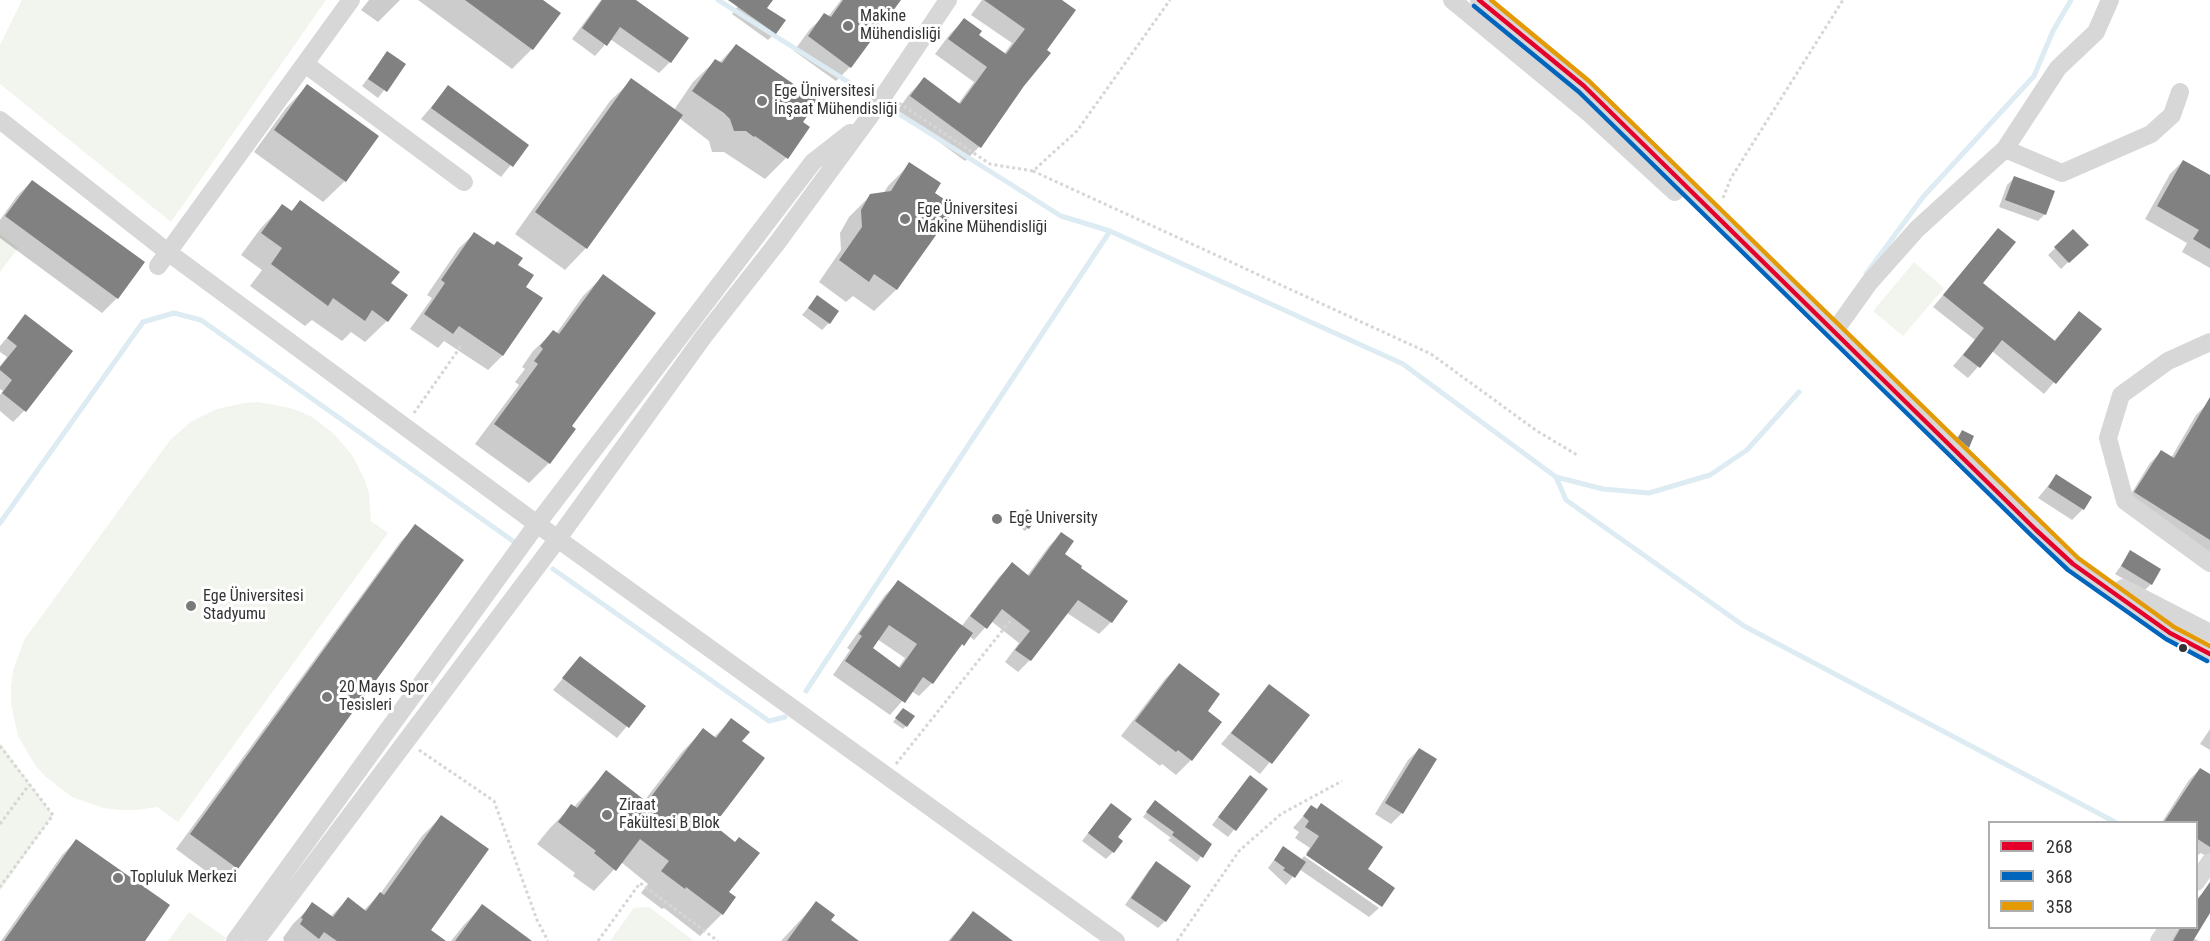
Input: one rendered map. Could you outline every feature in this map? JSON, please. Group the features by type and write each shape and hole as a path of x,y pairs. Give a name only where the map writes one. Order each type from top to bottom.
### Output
{"street":[{"path":"163,259 351,0"},
{"path":"246,939 406,741 558,539 704,336 877,105 948,0"},
{"path":"1452,0 1590,114 1714,221 1834,332 2036,531 2073,564 2170,633 2210,654"},
{"path":"1834,332 1869,283 1917,229 2005,149 2058,68 2096,32 2110,0"},
{"path":"1483,2 1584,86 1714,221"},
{"path":"305,64 464,182"},
{"path":"2005,149 2062,173 2151,134 2172,116 2180,92"},
{"path":"246,939 537,524 813,162 877,105"},
{"path":"0,120 163,259 405,426 537,524 1116,941"},
{"path":"745,251 760,264"},
{"path":"688,325 704,336"},
{"path":"2210,342 2168,361 2121,395 2108,438 2126,501 2210,563"},
{"path":"2073,564 2210,633"},
{"path":"2198,879 2210,862"}],"path":[{"path":"1033,171 1077,130 1170,0"},
{"path":"1714,221 1731,178 1843,0"},
{"path":"877,105 990,164 1033,171 1431,354 1537,431 1578,456"},
{"path":"405,426 461,345"},
{"path":"888,775 1010,621"},
{"path":"406,741 494,801 537,920 548,941"},
{"path":"0,746 52,815 0,887"},
{"path":"1177,941 1239,851 1281,814 1342,781"},
{"path":"0,824 29,785"},
{"path":"598,941 640,883 718,941"}],"shaded area":[{"path":"22,0 326,0 171,222 0,84 0,45"},
{"path":"0,234 18,248 0,272"},
{"path":"1914,262 1944,288 1903,336 1873,311"},
{"name":"Ege Üniversitesi Stadyumu","path":"258,402 299,411 312,417 334,434 352,455 365,480 369,494 371,521 388,533 178,822 157,807 136,810 103,808 72,797 46,777 35,765 18,736 11,704 11,688 13,671 24,640 171,439 192,421 217,409"},
{"path":"0,743 53,815 0,891"},
{"path":"649,907 694,941 610,941 634,908"},
{"path":"189,912 226,938 224,941 168,941"}],"building":[{"path":"465,0 543,0 561,13 533,50"},
{"path":"602,0 636,0 689,38 671,63 620,27 607,46 582,28"},
{"path":"728,0 773,0 767,8 786,20 776,34"},
{"name":"Makine Mühendisliği","path":"843,0 901,0 851,68 808,36 824,13 831,17"},
{"path":"984,0 1062,0 1076,10 1047,50 1051,53 1024,86 981,148 910,96 924,77 960,104 987,67 948,39 964,18 982,31 979,35 1006,54 1025,29"},
{"name":"Ege Üniversitesi İnşaat Mühendisliği","path":"736,44 818,101 803,122 810,127 788,159 746,131 734,131 730,119 724,113 692,91 715,59 722,63"},
{"path":"387,51 406,64 387,92 368,79"},
{"path":"631,78 683,115 587,249 535,212"},
{"path":"307,84 379,136 346,182 274,130"},
{"path":"448,85 529,145 513,167 431,108"},
{"path":"2183,160 2210,175 2210,249 2193,239 2199,230 2157,206"},
{"name":"Ege Üniversitesi Makine Mühendisliği","path":"909,162 941,183 935,193 956,207 897,290 874,274 869,282 839,260 862,227 861,210 870,194 891,191"},
{"path":"2014,176 2055,191 2046,215 2005,200"},
{"path":"32,180 145,262 118,299 5,216"},
{"path":"300,200 400,272 391,283 408,295 388,322 372,310 365,321 333,298 328,306 271,264 282,248 261,233 282,204 292,211"},
{"path":"1998,228 2016,242 1983,283 2055,341 2079,311 2102,329 2056,384 2002,340 1980,368 1963,355 1984,328 1943,295"},
{"path":"2073,229 2089,245 2069,263 2054,247"},
{"path":"474,232 494,245 497,241 523,258 518,265 534,275 526,287 543,298 503,356 459,326 453,334 424,314 445,283 441,280"},
{"path":"603,274 656,313 572,426 576,429 550,464 494,424 538,364 534,361 543,349 540,346 553,330 559,334"},
{"path":"817,295 839,311 830,324 808,308"},
{"path":"25,314 73,351 26,412 2,393 12,380 0,370 17,346 7,338"},
{"path":"2210,397 2210,540 2134,492 2161,450 2174,458"},
{"path":"1962,430 1974,436 1969,448 1958,438"},
{"path":"2056,474 2092,497 2084,510 2048,487"},
{"path":"1027,509 1038,517 1029,529 1018,521"},
{"name":"20 Mayıs Spor Tesisleri","path":"415,524 464,560 238,869 190,834"},
{"path":"1061,532 1074,541 1065,554 1128,601 1112,623 1078,600 1031,661 1015,650 1030,631 1002,609 987,629 970,616 1012,562 1029,576"},
{"path":"2130,550 2161,569 2152,585 2121,566"},
{"path":"898,580 973,633 964,646 962,644 933,684 923,677 905,703 845,661 862,636 859,634","holes":["889,625 917,644 900,668 873,648"]},
{"path":"580,656 646,706 629,728 562,678"},
{"path":"1179,663 1220,694 1208,711 1222,722 1192,761 1178,750 1176,752 1135,721"},
{"path":"1269,684 1310,715 1272,764 1231,733"},
{"path":"903,708 915,716 907,727 895,718"},
{"name":"Ziraat Fakültesi B Blok","path":"731,718 750,732 742,741 765,758 714,825 735,842 739,837 760,853 729,892 736,897 723,915 661,871 669,861 640,839 616,871 594,853 596,851 558,822 571,804 577,808 606,770 647,802 703,728 716,738"},
{"path":"1419,748 1437,759 1403,814 1385,803"},
{"path":"2200,768 2210,774 2210,847 2198,839 2198,821 2165,821"},
{"path":"1250,775 1268,789 1236,831 1218,817"},
{"path":"1155,800 1212,844 1203,858 1172,835 1174,832 1146,812"},
{"path":"1111,803 1132,819 1118,837 1123,841 1114,853 1088,833"},
{"path":"1321,803 1383,847 1368,869 1395,888 1382,907 1306,855 1319,836 1305,827 1309,821 1303,816 1311,805 1317,809"},
{"path":"441,815 489,849 431,930 446,941 337,941 324,932 319,939 300,924 303,919 301,918 312,902 333,917 348,897 366,911 380,892 384,895"},
{"path":"76,839 170,905 145,941 4,941"},
{"path":"1283,846 1306,862 1295,878 1274,860"},
{"path":"1156,861 1191,886 1166,922 1131,898"},
{"path":"2210,882 2210,913 2193,941 2173,941 2180,929 2198,929 2198,899"},
{"path":"816,901 835,915 831,920 859,941 787,941"},
{"path":"482,904 532,941 455,941"},
{"path":"973,911 1013,941 950,941"}],"waterway":[{"path":"718,0 1061,216 1110,231 1403,364 1556,477 1603,489 1649,493 1710,475 1747,450 1799,392"},
{"path":"1866,274 1923,197 2034,76 2053,31 2071,0"},
{"path":"806,691 1110,231"},
{"path":"0,523 143,322 174,313 201,320 513,541"},
{"path":"1556,477 1566,500 1744,626 2113,821"},
{"path":"553,569 769,721 785,717"}],"transit line":[{"name":"268","path":"1479,0 1584,86 2073,564 2170,633 2210,654"},
{"name":"358","path":"1491,0 1589,81 2078,558 2174,627 2210,646"},
{"name":"368","path":"1474,6 1579,92 2068,570 2166,639 2207,661"}],"place":[{"name":"Makine Mühendisliği","path":"848,26"},
{"name":"Ege Üniversitesi İnşaat Mühendisliği","path":"762,101"},
{"name":"Ege Üniversitesi Makine Mühendisliği","path":"905,219"},
{"name":"Ege University","path":"997,519"},
{"name":"Ege Üniversitesi Stadyumu","path":"191,606"},
{"name":"20 Mayıs Spor Tesisleri","path":"327,697"},
{"name":"Ziraat Fakültesi B Blok","path":"607,815"},
{"name":"Topluluk Merkezi","path":"118,878"}]}
